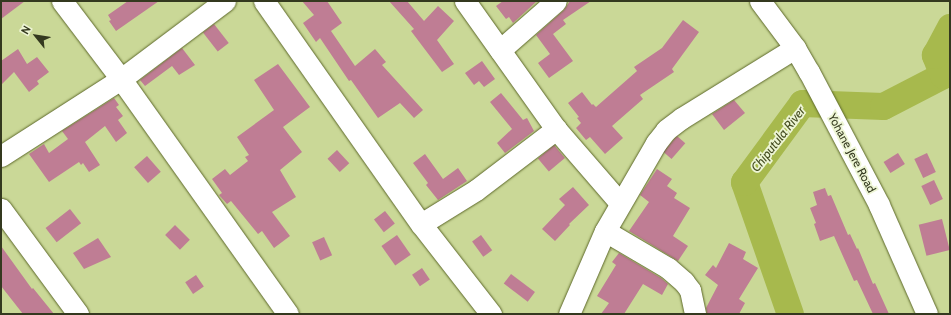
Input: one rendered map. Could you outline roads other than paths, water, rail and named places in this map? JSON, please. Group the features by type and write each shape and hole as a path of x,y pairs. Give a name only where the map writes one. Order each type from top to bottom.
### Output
{"street":[{"path":"62,1 121,79 288,314"},
{"path":"1,156 121,79 225,1"},
{"path":"264,1 421,224 491,314"},
{"path":"465,1 556,129 620,203"},
{"path":"500,50 556,1"},
{"name":"Yohane Jere Road","path":"760,1 795,48 879,205 927,314"},
{"path":"569,314 605,231 656,143 666,130 682,118 795,48"},
{"path":"421,224 476,190 556,129"},
{"path":"1,208 78,314"},
{"path":"605,231 668,268 684,282 690,290 695,314"}],"waterway":[{"name":"Chiputula River","path":"790,314 744,182 802,103 883,106 943,75 935,55 950,27"}]}
